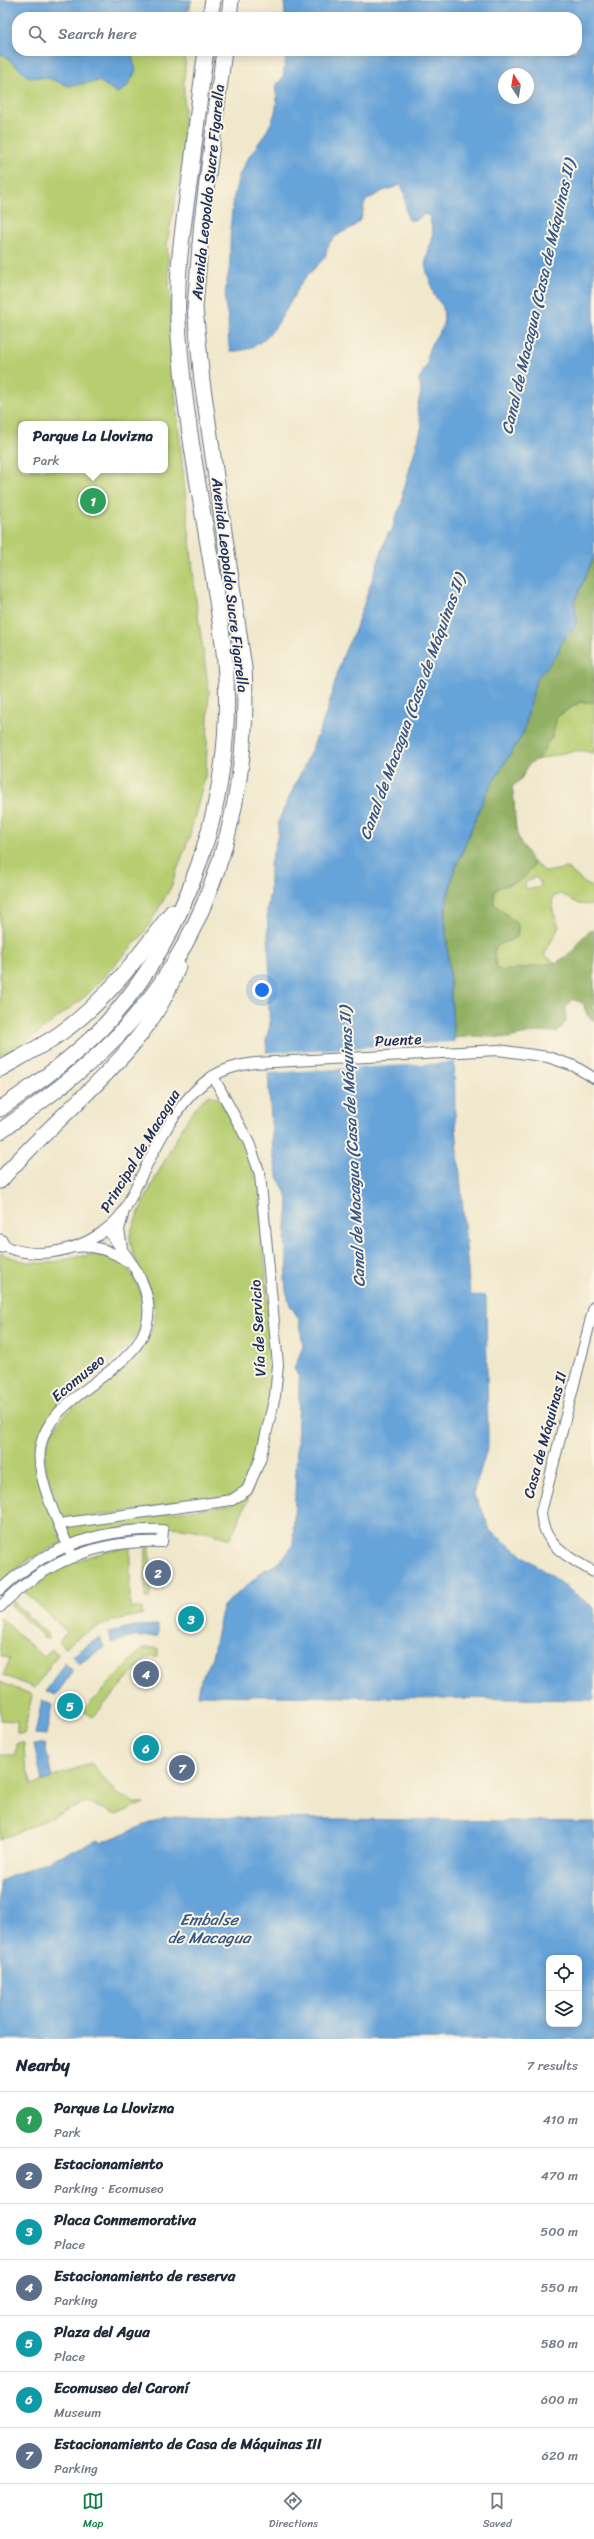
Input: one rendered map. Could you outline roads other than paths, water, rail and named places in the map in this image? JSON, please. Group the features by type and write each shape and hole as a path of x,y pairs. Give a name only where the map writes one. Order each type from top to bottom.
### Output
{"main road":[{"path":"211,12 212,0"},
{"path":"230,12 231,0"},
{"name":"Avenida Leopoldo Sucre Figarella","path":"0,1109 62,1064 118,1010 159,951 187,892 212,822 222,767 226,723 225,658 184,390 178,318 182,236 205,56"},
{"name":"Avenida Leopoldo Sucre Figarella","path":"0,1132 60,1088 117,1036 150,998 185,941 205,898 228,834 242,766 245,719 241,645 202,381 196,321 196,283 201,228 223,56"},
{"path":"0,1069 58,1035 103,997 129,968 187,892"},
{"path":"2,1178 109,1070 137,1038 167,994 178,966 185,941"}],"street":[{"name":"Puente","path":"255,1063 471,1050 532,1053 563,1062 594,1078"},
{"name":"Principal de Macagua","path":"1,1244 15,1250 36,1252 67,1249 90,1240 107,1229 124,1211 179,1110 191,1094 213,1076 234,1067 255,1063"},
{"name":"Vía de Servicio","path":"59,1524 232,1500 246,1490 260,1460 275,1396 278,1365 263,1186 249,1143 213,1076"},
{"name":"Ecomuseo","path":"124,1211 119,1230 124,1254"},
{"name":"Ecomuseo","path":"72,1556 42,1476 40,1449 46,1431 60,1412 128,1356 144,1334 148,1316 147,1298 142,1283 107,1229"},
{"path":"67,1249 82,1247 102,1249 130,1263"},
{"name":"Casa de Máquinas II","path":"594,1307 540,1512 543,1527 554,1547 594,1572"},
{"path":"0,1590 31,1564 67,1545 113,1533 162,1530 162,1542 124,1542 72,1556 38,1574 0,1607"}],"water":[{"path":"0,0 192,0 186,12 12,12 12,56 132,56 136,71 126,88 117,93 99,81 69,86 47,78 28,77 4,55 0,54"},
{"name":"Canal de Macagua (Casa de Máquinas II)","path":"284,0 594,0 594,557 574,602 577,618 575,628 562,641 557,655 536,679 524,732 486,793 453,874 446,902 445,916 454,1038 455,1114 470,1295 486,1296 488,1446 473,1494 482,1509 490,1531 594,1608 594,1700 198,1695 201,1679 211,1661 223,1606 263,1570 272,1567 280,1560 293,1544 299,1395 299,1378 294,1368 303,1347 299,1319 290,1305 286,1290 285,1277 288,1264 285,1242 288,1199 277,1174 273,1153 266,1040 270,1025 267,984 270,978 267,911 270,890 270,864 278,835 278,822 319,732 328,708 344,654 354,633 388,533 393,528 395,518 402,504 403,492 422,426 417,409 421,391 419,379 428,363 427,355 431,344 442,328 444,320 443,307 434,295 425,265 433,232 429,216 424,214 417,220 409,220 401,185 383,191 367,200 364,204 361,218 354,226 336,236 332,240 328,246 325,257 301,283 282,317 265,338 244,350 230,351 228,318 225,300 230,263 233,200 238,179 243,167 264,135 275,113 277,101 275,87 283,77 286,56 582,56 582,12 285,12"},
{"path":"158,1625 158,1636 134,1637 112,1643 108,1633 133,1626"},
{"path":"100,1637 104,1647 79,1664 72,1656"},
{"path":"65,1663 73,1671 56,1695 46,1691"},
{"path":"42,1700 52,1705 46,1735 35,1734"},
{"path":"34,1744 45,1744 52,1778 42,1782"},
{"name":"Embalse de Macagua","path":"165,1817 594,1822 594,2039 0,2039 0,1881 98,1840 100,1843"}],"place":[{"name":"Parque La Llovizna","path":"93,501"},
{"name":"Estacionamiento","path":"158,1573"},
{"name":"Placa Conmemorativa","path":"191,1619"},
{"name":"Estacionamiento de reserva","path":"146,1674"},
{"name":"Plaza del Agua","path":"70,1706"},
{"name":"Ecomuseo del Caroní","path":"146,1748"},
{"name":"Estacionamiento de Casa de Máquinas III","path":"182,1768"}]}
